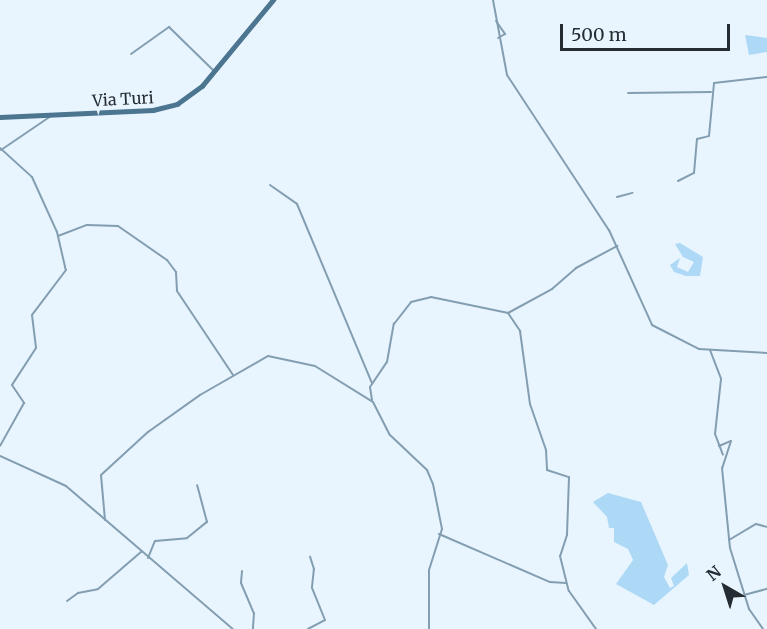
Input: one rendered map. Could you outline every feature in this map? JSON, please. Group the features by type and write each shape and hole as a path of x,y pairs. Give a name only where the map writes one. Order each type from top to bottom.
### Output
{"main road":[{"name":"Via Turi","path":"0,117 166,108 190,96 214,71 273,0"}],"street":[{"path":"493,0 494,19 507,75 617,246 655,330 710,350 767,353"},
{"path":"494,19 505,34 498,38"},
{"path":"131,54 169,27 214,71"},
{"path":"678,181 694,173 698,137 709,136 711,92 714,83 767,77"},
{"path":"628,93 711,92"},
{"path":"0,446 24,404 12,385 36,348 32,315 65,272 58,236 32,177 1,149 52,114"},
{"path":"270,185 297,204 372,383 373,402 390,435 427,470 437,496 438,535 429,570 429,629"},
{"path":"617,197 632,193"},
{"path":"58,236 87,225 120,227 167,260 177,272 177,291 233,375"},
{"path":"372,383 387,362 396,319 415,300 455,300 508,313 552,290 576,268 617,246"},
{"path":"508,313 520,331 530,404 546,450 547,470 569,477 567,535 560,556 566,583 577,606 596,629"},
{"path":"710,350 721,379 714,412 719,446 723,455 729,540 744,595 763,629"},
{"path":"105,520 102,473 117,464 148,432 233,375 274,356 283,361 320,368 373,402"},
{"path":"719,446 731,441 723,455"},
{"path":"0,456 57,480 233,629"},
{"path":"148,558 155,541 188,538 207,522 197,485"},
{"path":"729,540 756,524 767,527"},
{"path":"438,535 550,582 566,583"},
{"path":"67,601 78,593 98,589 141,552"},
{"path":"308,629 325,620 312,587 314,569 310,557"},
{"path":"242,571 241,580 254,613 253,629"},
{"path":"744,595 767,589"}],"shaded area":[{"path":"745,35 767,38 767,52 749,55"},
{"path":"680,243 703,257 700,276 686,276 674,272 670,265 680,258 677,267 688,272 694,262 683,257 675,244"},
{"path":"608,493 641,502 668,565 664,577 670,588 674,586 671,578 687,563 689,575 654,605 616,584 633,560 628,549 614,542 614,528 609,528 607,517 593,502"}]}
